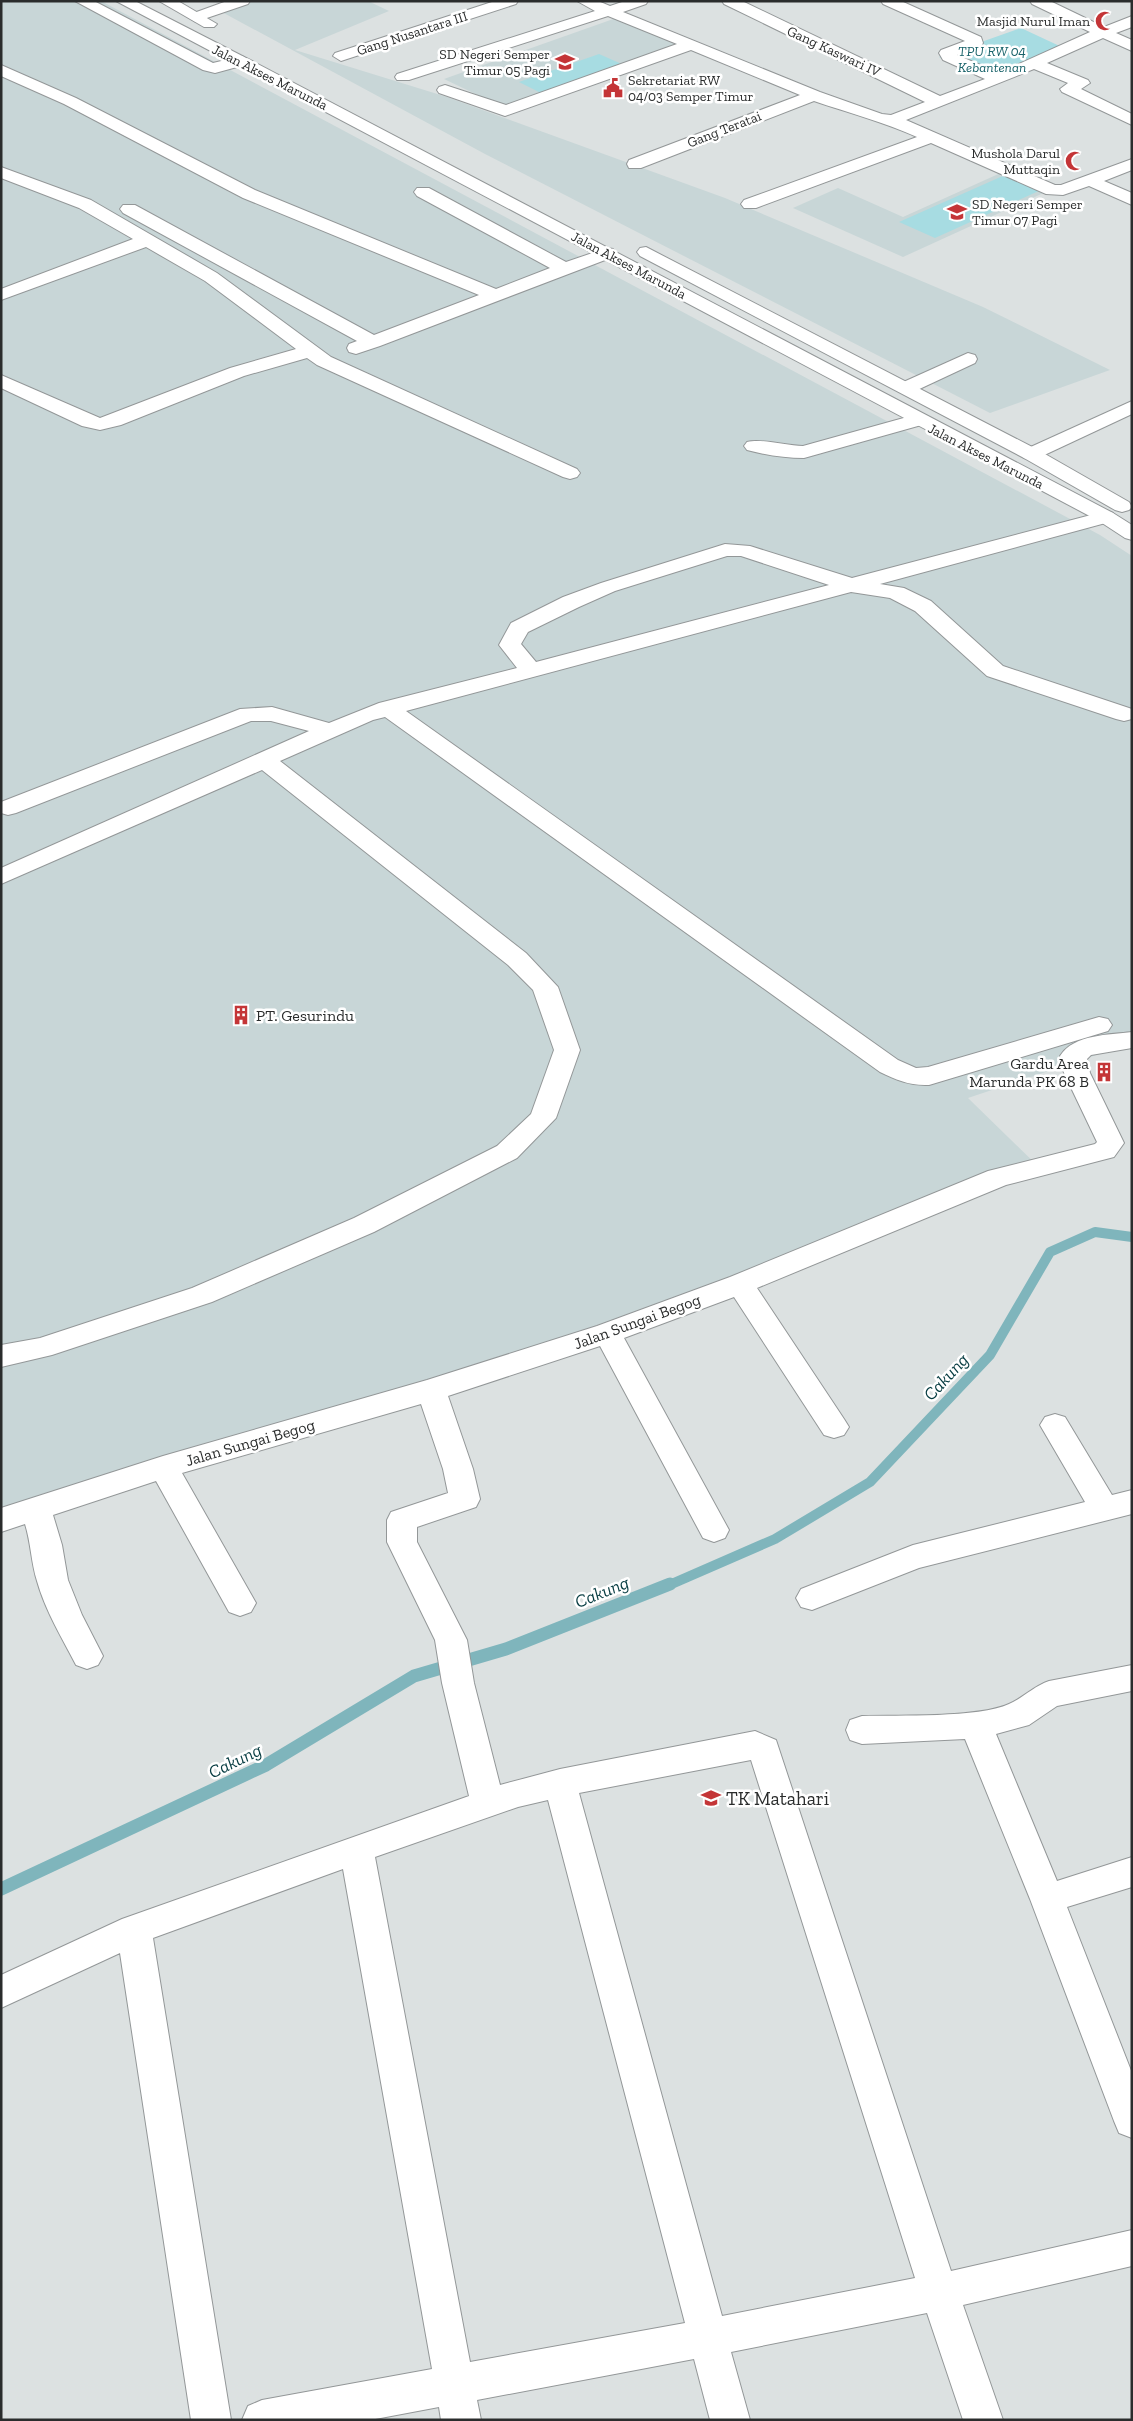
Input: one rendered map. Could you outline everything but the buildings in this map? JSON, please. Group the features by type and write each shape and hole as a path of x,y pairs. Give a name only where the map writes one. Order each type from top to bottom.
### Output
{"street":[{"path":"82,1 209,67 242,61"},
{"name":"Jalan Akses Marunda","path":"123,1 242,61 607,253 918,420 1106,517 1132,534"},
{"name":"Jalan Akses Marunda","path":"166,1 222,31"},
{"path":"196,17 243,1"},
{"name":"Gang Nusantara III","path":"341,56 511,1"},
{"path":"584,1 814,95 886,119 932,137 1052,190 1063,190 1091,181 1132,164"},
{"path":"403,77 642,1"},
{"name":"Gang Kaswari IV","path":"729,1 939,102"},
{"path":"1037,1 1132,46"},
{"path":"892,2 975,40 974,43 947,53 949,57 999,79"},
{"path":"886,119 939,102 999,79 1036,64 1101,32 1132,21"},
{"path":"445,90 505,111 690,45"},
{"path":"1036,64 1082,83 1068,89 1132,120"},
{"path":"1,70 70,101 249,194 495,295"},
{"name":"Gang Teratai","path":"634,164 814,95"},
{"path":"750,204 932,137"},
{"path":"6,164 142,215 372,342"},
{"path":"6,164 85,204 212,277 317,356 570,473"},
{"path":"1091,181 1132,200"},
{"path":"423,192 565,269"},
{"path":"1,295 147,240"},
{"name":"Jalan Akses Marunda","path":"634,246 1031,454 1132,512"},
{"path":"1,381 89,422 100,424 114,422 237,372 317,356 372,342 607,253"},
{"path":"906,388 968,359"},
{"path":"1031,454 1132,407"},
{"path":"754,446 786,452 804,452 918,420"},
{"path":"1,877 265,761 330,730 387,708 854,586 1106,517"},
{"path":"532,671 510,645 519,628 571,602 608,587 725,550 744,550 854,586 896,592 923,606 995,671 1124,714"},
{"path":"387,708 888,1066 913,1077 929,1076 1099,1025"},
{"path":"3,811 248,714 272,714 330,730"},
{"path":"1,1356 42,1348 202,1295 364,1226 507,1152 544,1118 567,1050 545,987 517,959 265,761"},
{"name":"Jalan Sungai Begog","path":"1,1520 163,1467 431,1390 607,1333 740,1284 998,1178 1121,1148 1077,1072 1073,1056 1084,1048 1132,1040"},
{"path":"740,1284 834,1427"},
{"path":"607,1333 714,1530"},
{"path":"431,1390 458,1469 464,1499 402,1520 402,1542 451,1640 458,1683 488,1804"},
{"path":"812,1598 913,1557 1118,1505 1054,1425"},
{"path":"163,1467 240,1603"},
{"path":"36,1509 47,1545 52,1580 66,1615 87,1656"},
{"path":"862,1730 976,1725 1017,1716 1049,1694 1132,1678"},
{"path":"976,1725 1132,2121"},
{"path":"1,1992 134,1930 356,1849 488,1804 560,1783 746,1745 755,1745 764,1750 939,2292 983,2420"},
{"path":"560,1783 706,2338 730,2420"},
{"path":"356,1849 457,2402"},
{"path":"1046,1899 1132,1872"},
{"path":"134,1930 211,2420"},
{"path":"262,2420 457,2402 706,2338 939,2292 1132,2248"}],"shaded area":[{"path":"1,1 101,1 1100,535 1132,556 1132,1043 968,1098 1043,1171 468,1390 1,1515"},
{"path":"248,1 368,1 389,11 295,50 447,97 725,198 983,307 1110,370 990,413 485,154 220,11"},
{"name":"SD Negeri Semper Timur 05 Pagi","path":"619,17 684,46 507,109 444,79"},
{"name":"SD Negeri Semper Timur 07 Pagi","path":"1005,171 1050,190 903,257 793,208 838,188 903,217"}],"green space":[{"name":"TPU RW 04 Kebantenan","path":"1021,28 1066,49 989,81 939,57"},
{"path":"599,54 624,65 543,94 519,82"},
{"path":"1005,175 1041,190 935,238 899,222"}],"waterway":[{"name":"Cakung","path":"667,1586 775,1539 870,1482 990,1355 1050,1252 1095,1232 1132,1237"},
{"name":"Cakung","path":"1,1889 266,1765 414,1676 506,1649 670,1584"}],"place":[{"name":"Masjid Nurul Iman","path":"1105,21"},
{"name":"SD Negeri Semper Timur 05 Pagi","path":"565,62"},
{"name":"Sekretariat RW 04/03 Semper Timur","path":"613,88"},
{"name":"Mushola Darul Muttaqin","path":"1075,161"},
{"name":"SD Negeri Semper Timur 07 Pagi","path":"957,212"},
{"name":"PT. Gesurindu","path":"241,1015"},
{"name":"Gardu Area Marunda PK 68 B","path":"1104,1072"},
{"name":"TK Matahari","path":"711,1798"}]}
